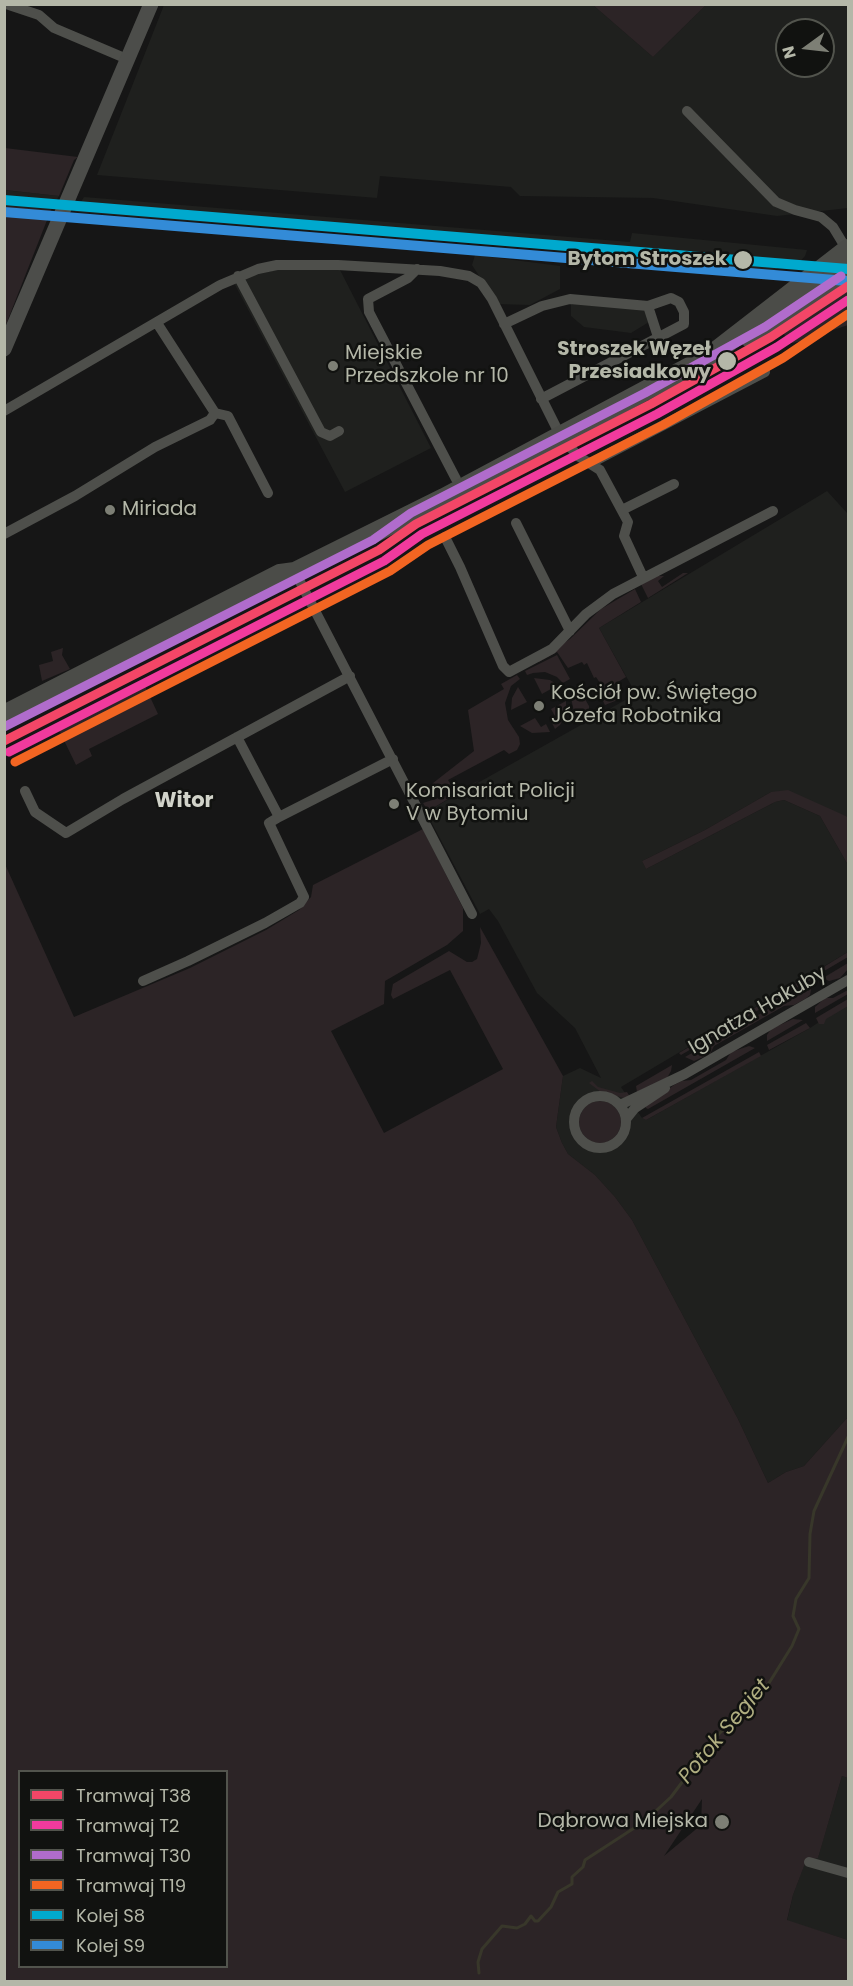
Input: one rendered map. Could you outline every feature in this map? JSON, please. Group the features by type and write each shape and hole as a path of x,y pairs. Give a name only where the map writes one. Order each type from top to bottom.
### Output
{"highway":[{"path":"4,715 280,574 295,572 444,498 710,356 730,350 782,318 848,256"},
{"path":"4,725 194,628 231,613 286,585 295,572"}],"street":[{"path":"6,4 39,15 54,28 128,59"},
{"path":"4,349 151,4"},
{"path":"687,111 776,202 821,217 833,227 848,256"},
{"path":"4,411 238,276 258,269 277,265 338,265 417,269 469,276 481,283 561,437 578,456 600,470 628,522 624,536 643,577"},
{"path":"417,269 408,278 368,299 369,312 456,479"},
{"path":"238,276 321,432 330,436 339,431"},
{"path":"504,324 542,306 570,299 648,306 671,298 679,302 684,312 684,324 541,399"},
{"path":"648,306 658,338"},
{"path":"157,323 215,413 228,416 268,494"},
{"path":"591,463 765,372"},
{"path":"4,534 75,496 155,447 210,420 215,413"},
{"path":"622,510 674,484"},
{"path":"445,537 503,666 509,672 552,649 586,614 613,594 773,511"},
{"path":"516,523 570,631"},
{"path":"295,572 472,914"},
{"path":"25,791 35,812 66,833 123,799 350,676"},
{"path":"237,737 279,817"},
{"path":"142,981 265,923 300,903 304,897 269,823 393,759"},
{"name":"Ignatza Hakuby","path":"627,1118 634,1108 685,1074 849,980"},
{"name":"Ignatza Hakuby","path":"620,1105 685,1074"},
{"path":"595,1096 602,1096 615,1100 620,1105 627,1118 625,1132 619,1141 601,1149 591,1147 582,1141 576,1133 574,1118 584,1101 595,1096"},
{"path":"808,1862 849,1873"}],"shaded area":[{"path":"164,5 593,5 653,57 706,5 848,5 848,208 777,216 653,198 520,196 511,187 380,176 377,198 97,175"},
{"path":"593,5 706,5 653,57"},
{"path":"5,148 78,157 74,160 59,196 5,190"},
{"path":"4,190 59,196 51,210 5,206"},
{"path":"84,197 630,242 632,233 807,250 805,256 793,269 778,268 771,272 715,269 606,259 606,254 75,212"},
{"path":"4,206 51,210 5,327"},
{"path":"475,255 560,266 560,289 530,305 497,304 472,265"},
{"name":"Miejskie Przedszkole nr 10","path":"281,269 340,270 431,448 345,492 234,283 246,277"},
{"path":"848,274 848,325 821,334 806,343 803,341 787,342 781,325"},
{"path":"571,301 646,308 649,322 631,333 584,327 571,316"},
{"path":"827,491 848,514 848,817 771,792 705,830 642,861 646,869 775,802 784,800 820,816 848,865 848,952 621,1087 642,1118 646,1120 810,1028 848,1003 848,1417 804,1466 786,1472 768,1483 738,1419 632,1220 595,1175 568,1154 562,1143 556,1127 563,1076 580,1068 601,1078 575,1028 537,993 498,921 489,909 480,914 426,812 636,694 599,628"},
{"path":"683,573 688,573 648,598 641,584 657,576 664,576 658,581 662,587"},
{"path":"635,589 641,602 599,628 626,677 600,693 596,686 600,683 596,677 594,678 587,663 584,665 582,662 568,668 557,652 539,662 570,639 601,609"},
{"path":"63,648 62,655 70,669 42,681 39,665 53,661 51,652"},
{"path":"557,655 570,679 563,683 557,677 545,672 527,675 525,671"},
{"path":"517,675 520,679 511,686 505,703 508,720 519,737 520,744 517,750 509,754 504,750 448,780 451,785 449,787 419,794 474,751 468,710 504,689 501,684"},
{"path":"534,678 550,680 558,685 542,694"},
{"path":"145,686 158,714 89,749 92,756 76,765 59,730"},
{"path":"617,686 620,699 605,705 600,695"},
{"path":"518,687 527,702 511,710 512,698"},
{"path":"581,692 589,710 580,715 574,712 571,698"},
{"path":"566,701 566,714 555,729 551,721 556,718 551,709"},
{"path":"535,718 541,727 546,724 550,732 532,733 520,726"},
{"path":"480,780 428,811 423,803 454,793"},
{"path":"788,790 848,817 848,865 820,816 784,800 775,802 646,869 642,861 705,830 771,792"},
{"path":"423,829 463,908 463,931 447,945 385,981 384,1004 331,1031 384,1133 503,1069 450,970 393,999 391,995 393,984 449,951 467,962 477,959 481,943 480,927 563,1076 556,1127 562,1143 568,1154 595,1175 632,1220 738,1419 768,1483 786,1472 804,1466 848,1417 848,1778 842,1776 818,1858 806,1861 793,1895 787,1920 848,1940 848,1981 5,1981 4,862 74,1017 190,968 266,930 299,910 311,897 313,885","holes":["702,1799 701,1825 664,1856"]},
{"path":"848,952 848,957 819,974 817,971"},
{"path":"848,963 848,969 840,978 829,981 823,978"},
{"path":"810,975 812,979 681,1055 679,1053"},
{"path":"812,984 810,995 805,999 794,1005 784,1006 714,1046 710,1054 694,1061 685,1057"},
{"path":"848,990 848,994 815,1013 815,1007 825,998 833,998"},
{"path":"848,999 848,1006 826,1019 824,1024 819,1024 816,1018"},
{"path":"793,1019 803,1020 767,1041 767,1035 771,1029"},
{"path":"806,1023 810,1028 769,1050 767,1045"},
{"path":"749,1046 755,1048 648,1109 646,1108 645,1106 674,1085 691,1080 726,1060 731,1052"},
{"path":"759,1052 761,1056 646,1120 642,1118"},
{"path":"672,1065 667,1078 637,1092 636,1086"},
{"path":"592,1081 598,1087 620,1093 627,1092 630,1097 624,1098 601,1092 589,1083"},
{"path":"600,1101 615,1107 621,1122 615,1137 600,1143 585,1137 579,1122 585,1107"},
{"path":"842,1776 848,1778 848,1940 787,1921 793,1895 806,1860 818,1857"}],"waterway":[{"name":"Potok Segiet","path":"479,1973 478,1962 482,1949 502,1926 517,1928 525,1924 531,1916 538,1921 551,1907 558,1892 572,1884 572,1877 583,1867 585,1860 645,1821 671,1797 716,1737 769,1683 792,1646 799,1629 793,1616 796,1599 809,1578 810,1534 814,1511 848,1437"}],"tram line":[{"name":"T30","path":"4,727 373,540 411,513 645,393 765,327 841,276"},
{"name":"T38","path":"4,741 379,550 416,524 651,404 771,337 848,286"},
{"name":"T2","path":"9,752 384,561 422,534 657,414 777,347 848,300"},
{"name":"T19","path":"15,762 390,571 428,545 663,425 783,358 848,314"}],"rail line":[{"name":"S8","path":"4,200 848,269"},
{"name":"S9","path":"4,212 847,281"}],"place":[{"name":"Bytom Stroszek","path":"743,260"},
{"name":"Stroszek Węzeł Przesiadkowy","path":"727,361"},
{"name":"Miejskie Przedszkole nr 10","path":"333,366"},
{"name":"Miriada","path":"110,510"},
{"name":"Kościół pw. Świętego Józefa Robotnika","path":"539,706"},
{"name":"Komisariat Policji V w Bytomiu","path":"394,804"},
{"name":"Dąbrowa Miejska","path":"722,1822"}],"district":[{"name":"Witor","path":"184,802"}]}
